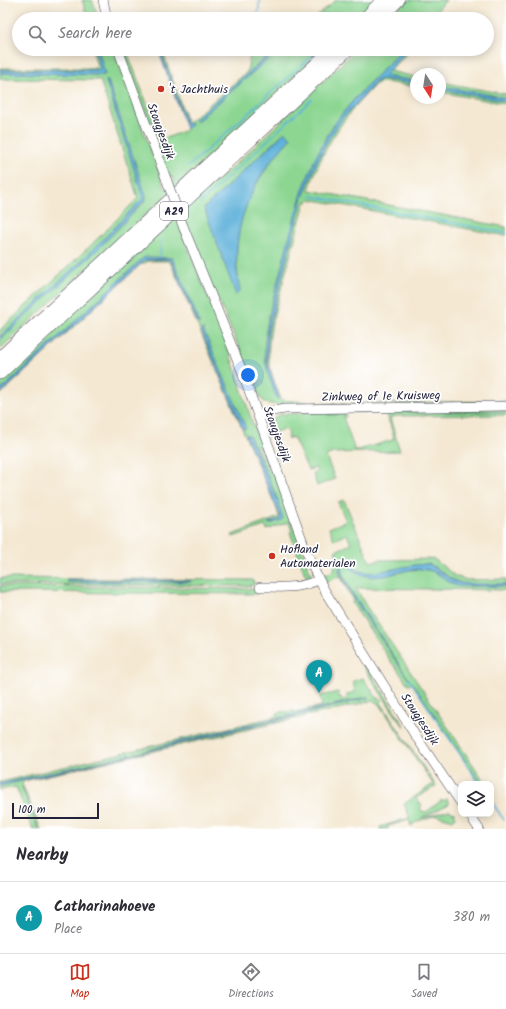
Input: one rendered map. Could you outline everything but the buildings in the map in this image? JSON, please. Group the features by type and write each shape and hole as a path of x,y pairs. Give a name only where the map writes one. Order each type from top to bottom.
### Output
{"highway":[{"path":"371,12 383,0"},
{"path":"386,12 398,0"},
{"name":"A29","path":"0,358 325,56"},
{"name":"A29","path":"0,373 340,56"}],"street":[{"path":"103,0 106,12"},
{"name":"Stougjesdijk","path":"121,56 183,226 236,356 318,580 415,735 458,799"},
{"name":"Zinkweg of 1e Kruisweg","path":"258,416 274,410 292,409 506,406"},
{"path":"260,587 300,586 318,580"},
{"path":"471,817 479,829"}],"green space":[{"path":"82,0 92,0 96,12 86,12"},
{"path":"336,0 376,0 364,12 322,12"},
{"path":"406,0 446,0 436,12 395,12"},
{"path":"94,56 96,56 100,67 99,70 0,70 0,68 96,68 97,66"},
{"path":"100,56 116,56 165,189 175,181 171,176 169,177 125,56 129,56 161,140 184,131 191,125 190,123 186,124 162,56 164,56 187,122 247,72 250,56 263,56 265,58 196,121 272,56 317,56 0,349 0,340 97,250 145,201 146,198 108,81 106,81 143,198 93,250 0,337 0,330 89,247 138,198 100,80 0,79 0,73 104,75 105,73"},
{"path":"350,56 395,56 356,97 332,128 314,161 307,178 273,300 266,331 266,364 277,399 279,398 267,361 268,330 302,200 316,164 332,132 348,111 375,83 381,79 410,83 410,86 385,82 376,84 344,120 321,160 309,190 506,227 506,236 309,199 308,202 305,202 270,333 269,361 272,375 281,400 323,404 506,401 506,403 283,405 264,402 260,396 255,385 264,383 263,381 255,384 219,302 180,229 225,339 253,424 272,467 268,463 258,445 256,446 268,468 276,478 291,521 267,530 265,526 233,537 232,535 279,517 171,264 168,261 149,261 140,265 0,395 55,342 145,260 166,259 171,261 199,323 172,258 143,258 0,391 0,381 240,160","holes":["285,132 290,138 263,173 245,208 237,246 237,267 240,291 204,208","247,435 249,435 279,503 282,520 268,523 280,519 280,515"]},
{"path":"401,56 404,56 390,71 410,76 410,80 387,76 386,74"},
{"path":"446,83 506,94 506,98 446,87"},
{"path":"446,90 506,101 506,104 446,93"},
{"path":"506,408 506,411 398,412 506,412 506,415 396,416 390,418 400,451 333,453 326,456 335,479 317,486 313,473 317,471 316,468 308,470 293,437 287,439 289,433 285,429 277,431 276,435 280,460 276,450 271,427 273,420 276,417 281,414 346,411 346,417 343,417 355,451 393,440 394,438 387,415 388,413 352,412"},
{"path":"344,500 370,562 380,560 434,559 455,576 467,580 506,579 506,584 481,585 462,583 426,564 386,572 371,573 361,571 344,562 342,563 339,572 356,602 409,680 355,597 342,574 341,569 343,566 346,565 367,576 377,577 416,569 432,571 450,583 458,586 506,586 506,590 356,588 366,606 484,781 479,781 413,683 409,685 394,666 352,603 353,601 340,576 325,583 322,576 333,571 335,566 332,558 335,560 337,559 335,551 351,544 347,534 334,540 329,528 346,521 338,502"},
{"path":"292,522 311,575 310,579 307,578 304,572 290,532 292,531 289,523"},
{"path":"0,578 253,580 255,584 249,586 0,584"},
{"path":"0,586 257,589 257,594 0,592"},
{"path":"355,649 405,727 400,722 366,671"},
{"path":"363,678 377,698 379,697 382,702 381,703 436,786 416,798 422,806 420,808 422,811 426,812 442,800 447,799 449,804 421,818 449,810 454,813 455,812 455,818 453,820 436,815 416,822 411,826 409,820 388,826 388,829 380,829 380,827 409,818 404,804 433,784 381,706 372,701 24,781 22,784 41,829 39,829 22,787 38,829 33,829 16,787 0,790 0,786 302,715 368,697 173,743 142,752 0,784 0,782 278,716 277,713 279,712 294,712 322,706 320,696 338,692 339,697 341,697 342,700 347,699 347,694 355,692 353,681"}],"water":[{"path":"96,56 100,56 105,73 104,75 0,73 0,70 99,70 100,67"},
{"path":"160,56 162,56 186,124 190,123 191,125 186,129"},
{"path":"263,56 272,56 196,122 194,120 265,59"},
{"path":"395,56 402,56 386,74 390,77 410,80 410,83 384,79 378,80 342,119 326,143 302,200 268,330 267,361 279,398 277,399 266,365 265,353 266,332 270,312 300,198 322,145 340,117 356,97"},
{"path":"106,81 108,81 146,196 145,200 97,250 0,340 0,337 93,250 143,198"},
{"path":"446,87 506,98 506,101 446,90"},
{"path":"285,132 291,138 262,174 254,188 243,216 237,245 237,275 240,291 236,295 204,208"},
{"path":"146,257 172,258 200,323 198,323 171,261 166,259 145,260 0,394 0,391 142,259"},
{"path":"203,329 246,428 243,429 201,330"},
{"path":"246,435 249,435 278,501 283,518 280,521 268,523 280,519 280,515"},
{"path":"344,562 348,563 357,571 372,573 429,564 452,580 460,583 506,584 506,586 458,586 450,583 432,571 416,569 377,577 367,576 357,572 346,565 343,566 341,569 342,574 355,597 409,680 356,602 339,570"},
{"path":"67,580 191,581 191,582 67,582"},
{"path":"368,698 0,786 0,784 142,752 173,743"}],"waterway":[{"path":"258,12 260,0"},
{"path":"188,167 312,56"},
{"path":"200,203 312,99"},
{"path":"311,196 506,233"},
{"path":"160,258 161,240"},
{"path":"409,679 478,781"},
{"path":"494,805 504,820"}],"place":[{"name":"'t Jachthuis","path":"161,89"},
{"name":"Hofland Automaterialen","path":"272,556"},
{"name":"Catharinahoeve","path":"319,693"}]}
